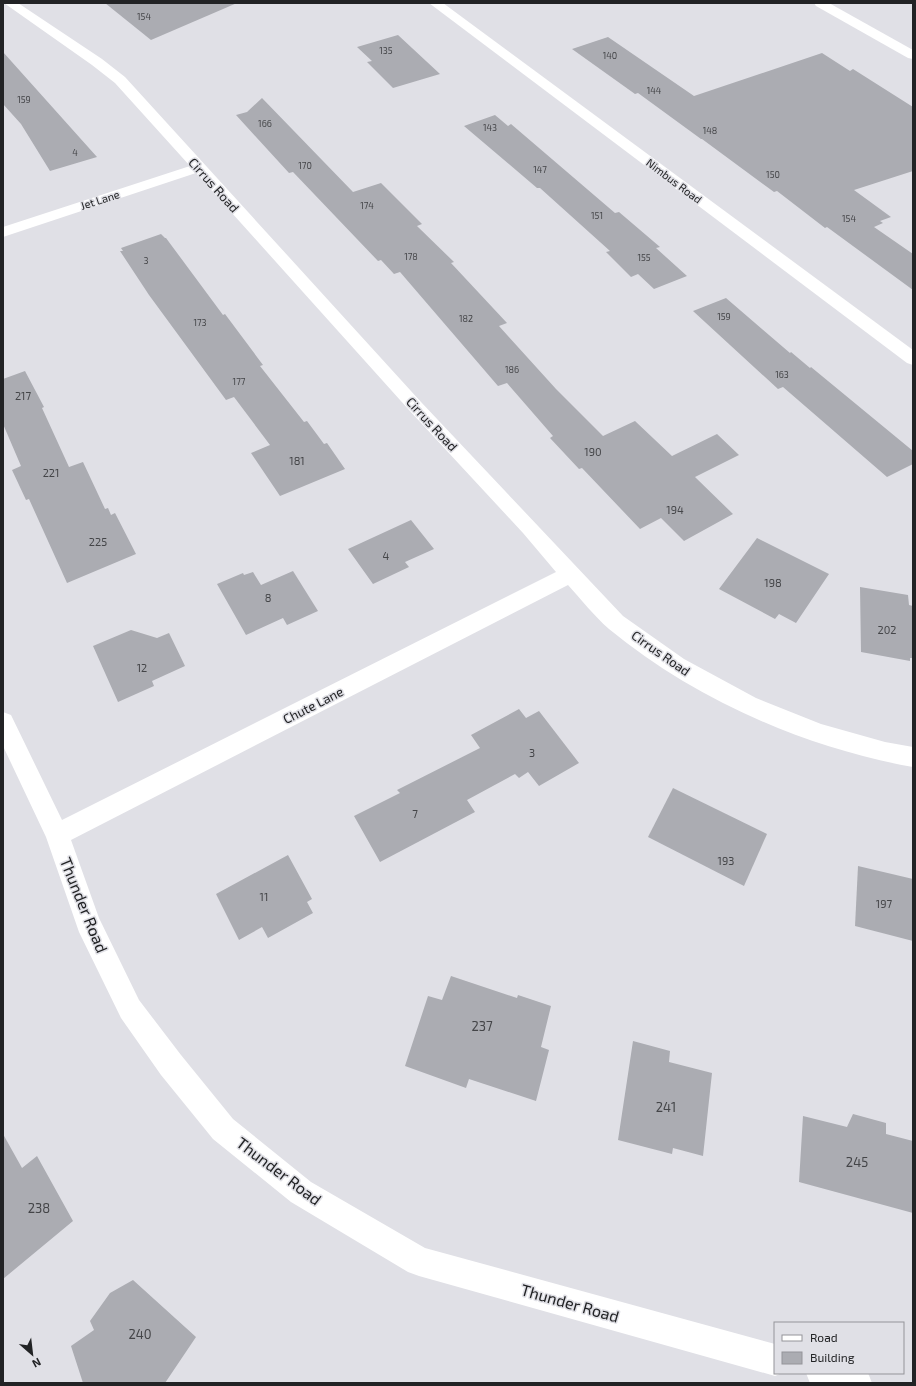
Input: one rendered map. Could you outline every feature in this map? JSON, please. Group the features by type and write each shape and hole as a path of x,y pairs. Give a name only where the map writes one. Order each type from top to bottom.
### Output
{"street":[{"name":"Cirrus Road","path":"10,3 97,62 120,80 198,168 415,406 616,622 676,666 748,705 819,733 885,752 913,757"},
{"name":"Nimbus Road","path":"435,3 913,359"},
{"path":"820,3 913,55"},
{"name":"Jet Lane","path":"3,232 198,168"},
{"name":"Chute Lane","path":"57,835 570,574"},
{"name":"Thunder Road","path":"3,722 57,835 88,923 130,1009 171,1065 223,1129 301,1192 419,1261 774,1360"},
{"path":"825,1374 856,1383"}],"building":[{"path":"105,3 237,3 151,40"},
{"path":"398,35 440,74 393,88 367,62 372,61 357,47"},
{"path":"608,37 694,96 822,53 850,71 853,69 913,107 913,171 854,190 891,217 880,221 883,223 874,227 913,254 913,290 827,227 825,228 777,191 774,192 638,93 635,94 572,49"},
{"path":"3,52 97,157 50,171 21,124 3,104"},
{"path":"262,98 353,192 381,183 422,224 417,226 454,262 451,263 507,323 499,326 556,389 603,436 635,421 672,456 717,434 739,455 695,477 733,514 684,541 661,518 640,529 582,468 579,469 550,438 553,436 507,383 498,386 400,272 394,274 381,260 378,261 293,172 289,173 236,115 247,112"},
{"path":"495,115 508,126 511,124 615,213 619,212 660,247 656,248 687,276 654,289 638,274 631,277 606,252 610,251 540,188 537,188 464,126"},
{"path":"161,234 166,238 223,315 225,314 263,365 260,366 304,422 307,421 324,444 327,443 345,469 280,496 251,453 270,445 234,397 226,400 149,295 120,251 123,251 121,248"},
{"path":"726,298 790,353 791,352 810,368 811,367 913,451 913,464 887,477 783,387 778,389 693,311"},
{"path":"25,371 44,407 42,408 69,467 83,462 105,509 108,508 111,515 115,513 136,554 67,583 29,499 26,500 12,470 21,466 3,424 3,379"},
{"path":"411,520 434,549 405,562 409,567 373,584 348,549"},
{"path":"757,538 829,574 796,623 779,614 775,619 719,589"},
{"path":"293,571 318,611 287,625 283,618 246,635 217,584 243,573 244,575 253,572 261,585"},
{"path":"860,587 908,595 909,605 913,606 913,658 910,658 910,661 861,652"},
{"path":"131,630 157,638 169,633 185,666 152,681 154,686 118,702 93,646"},
{"path":"519,709 526,718 539,711 579,763 539,786 528,772 519,778 515,774 467,800 475,812 380,862 354,816 400,793 397,790 480,748 471,735"},
{"path":"673,788 767,834 744,886 648,837"},
{"path":"288,855 312,899 307,902 313,913 268,938 262,927 239,940 216,894"},
{"path":"858,866 913,879 913,941 855,926"},
{"path":"451,976 517,998 518,995 551,1006 541,1047 549,1050 536,1101 469,1079 466,1088 405,1066 428,996 442,1000"},
{"path":"633,1041 670,1051 669,1062 712,1073 703,1156 673,1148 672,1154 618,1140"},
{"path":"853,1114 886,1123 886,1134 913,1141 913,1213 799,1182 803,1116 847,1127"},
{"path":"3,1134 22,1168 37,1156 73,1221 3,1279"},
{"path":"133,1280 196,1337 165,1383 83,1383 71,1346 94,1330 90,1321 110,1293"}]}
